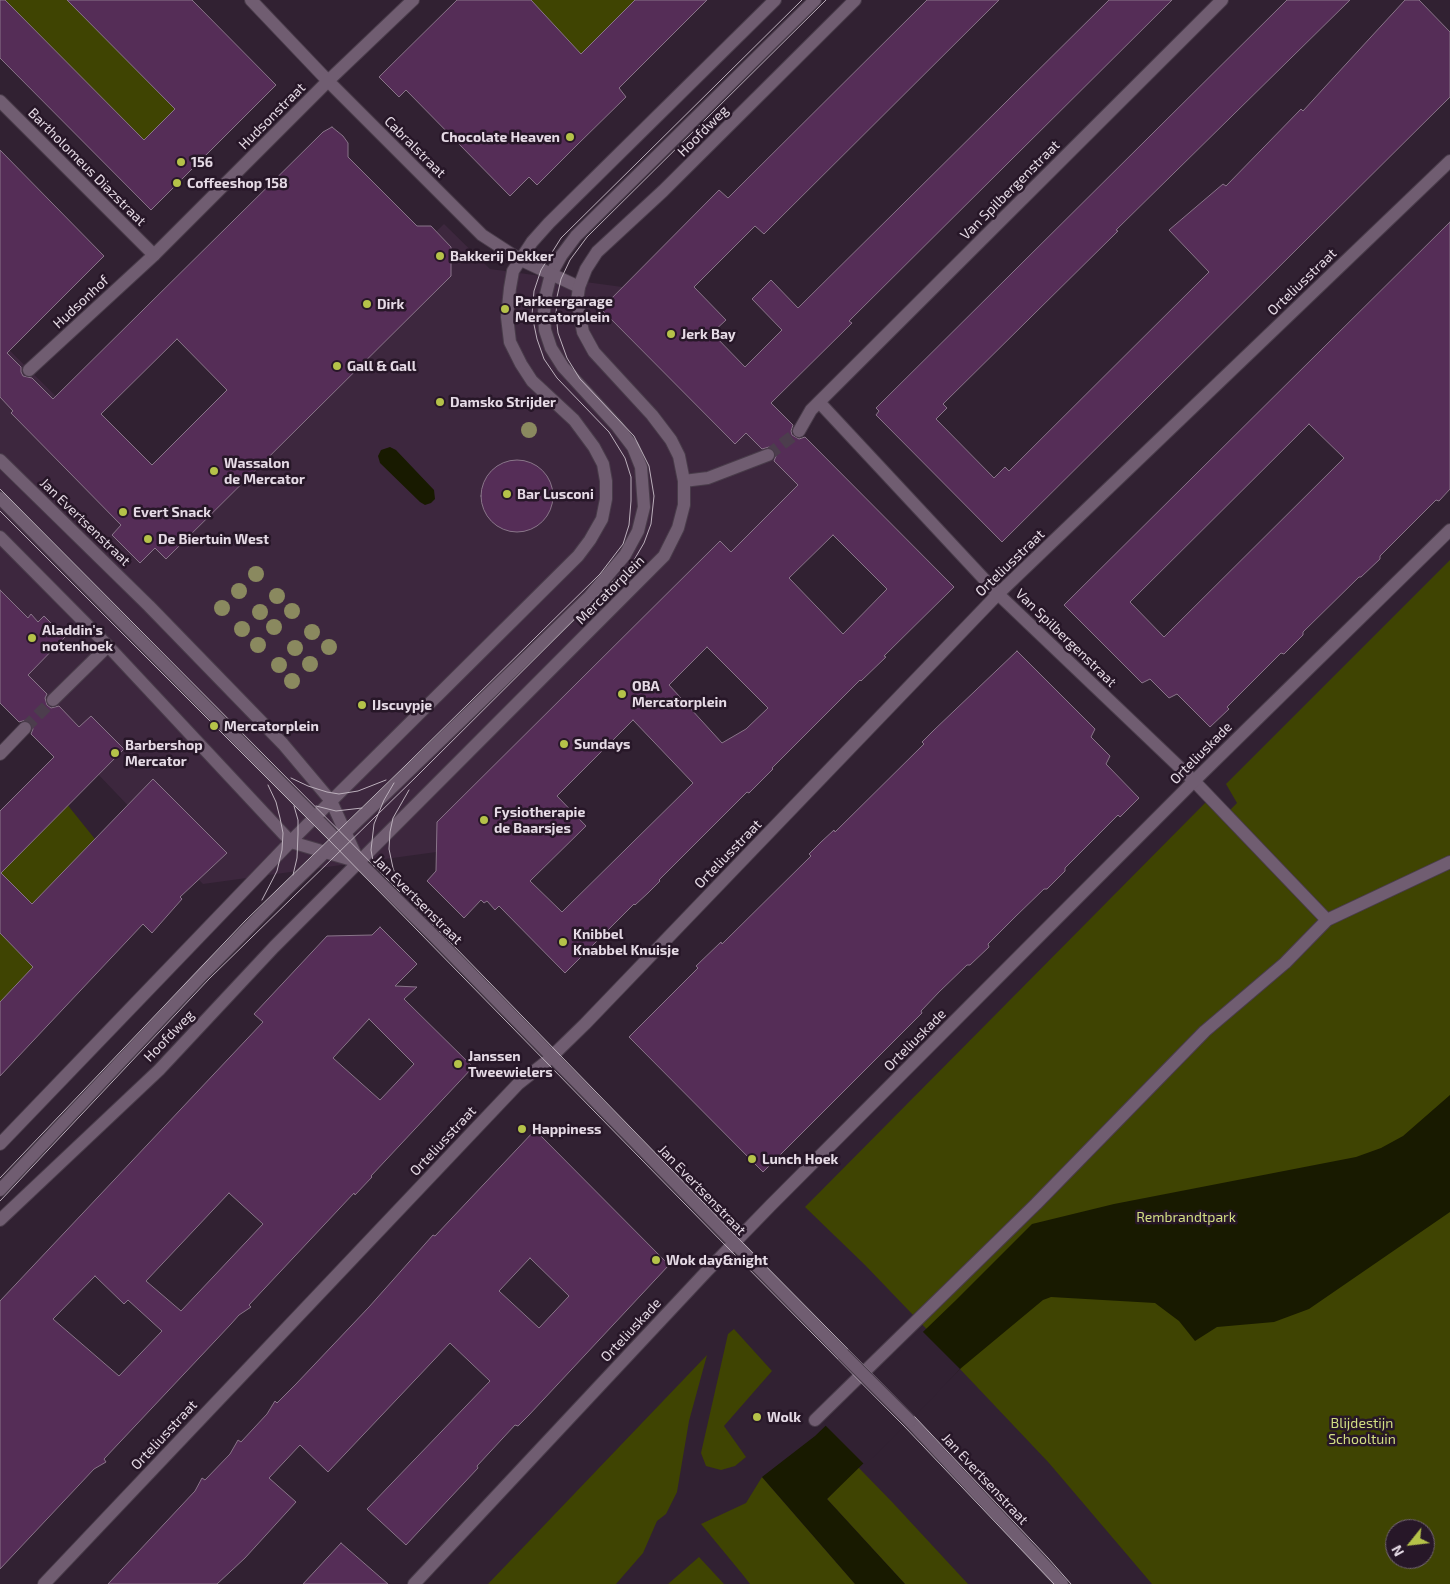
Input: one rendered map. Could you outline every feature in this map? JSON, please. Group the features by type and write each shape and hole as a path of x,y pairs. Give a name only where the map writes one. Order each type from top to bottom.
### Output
{"street":[{"name":"Cabralstraat","path":"251,0 328,81 482,235 519,259 580,287"},
{"name":"Hudsonstraat","path":"154,255 328,81 413,0"},
{"path":"0,1144 314,818 578,556 590,540 602,519 606,498 603,464 594,447 574,420 532,381 510,342 507,317 513,270 519,259 548,223 775,0"},
{"name":"Hoofdweg","path":"551,274 561,256 576,236 815,0"},
{"name":"Hoofdweg","path":"580,287 586,269 597,252 663,192 855,0"},
{"name":"Van Spilbergenstraat","path":"799,431 811,410 1222,0"},
{"name":"Bartholomeus Diazstraat","path":"0,101 154,255"},
{"name":"Orteliusstraat","path":"44,1584 518,1084 551,1057 606,1003 998,594 1450,161"},
{"name":"Hudsonhof","path":"29,370 154,255"},
{"name":"Mercatorplein","path":"342,837 590,596 625,555 638,531 644,507 643,490 641,467 633,447 617,426 562,367 551,348 545,330 544,312 551,274"},
{"name":"Mercatorplein","path":"357,865 655,567 664,556 678,528 684,505 684,481 679,456 671,440 652,415 594,352 583,332 577,302 580,287"},
{"name":"Van Spilbergenstraat","path":"820,402 998,594 1194,782 1326,920"},
{"path":"684,481 708,478 768,455"},
{"name":"Jan Evertsenstraat","path":"0,460 149,606 283,744 331,801"},
{"path":"0,498 314,818 342,837"},
{"name":"Orteliuskade","path":"414,1584 734,1244 1194,782 1450,530"},
{"path":"0,537 108,646 291,842 357,865"},
{"path":"53,700 108,646"},
{"path":"0,754 25,728"},
{"path":"331,801 342,837 357,865"},
{"name":"Hoofdweg","path":"0,1190 203,974 286,890 342,837"},
{"path":"815,1420 1036,1204 1206,1031 1285,963 1326,920 1450,862"},
{"name":"Hoofdweg","path":"0,1220 159,1070 274,947 357,865"},
{"name":"Jan Evertsenstraat","path":"357,865 432,934 734,1244 910,1421 1062,1584"}],"shaded area":[{"name":"Mercatorplein","path":"444,224 490,269 637,289 830,486 480,846 203,884 51,725 0,639 0,341 161,500"},
{"path":"390,447 396,450 434,490 435,499 431,503 425,505 420,502 380,463 378,456 381,450"},
{"path":"1450,1095 1450,1212 1309,1309 1274,1322 1217,1327 1195,1341 1179,1321 1155,1303 1051,1297 1043,1300 960,1369 827,1499 905,1584 855,1584 762,1477 815,1436 1032,1224 1114,1204 1356,1157 1381,1148 1403,1136"}],"green space":[{"path":"0,0 140,0 236,94 158,174"},
{"path":"512,0 661,0 521,135"},
{"name":"Rembrandtpark","path":"1450,560 1450,1584 1152,1584 1049,1463 960,1369 962,1366 865,1265 805,1207 1208,800 1223,817 1237,803 1226,784"},
{"path":"62,798 131,884 0,1020 0,862"},
{"path":"734,1329 772,1371 724,1426 746,1457 735,1466 721,1470 706,1466 701,1453 728,1334"},
{"path":"707,1355 689,1421 677,1492 666,1514 657,1521 643,1553 616,1584 488,1584"},
{"path":"858,1467 968,1584 905,1584 827,1499"},
{"path":"762,1477 855,1584 750,1584 701,1524 746,1503"},
{"path":"699,1557 724,1584 668,1584"}],"pier":[{"path":"921,1330 960,1369 865,1465 824,1424"}],"building":[{"path":"0,0 5,0 144,140 175,109 67,0 192,0 276,85 151,210 0,58"},
{"path":"457,0 531,0 581,54 635,0 707,0 619,88 626,97 537,185 529,177 510,196 406,90 399,97 379,77"},
{"path":"927,0 999,0 764,234 755,226 694,287 726,320 712,333 745,367 782,330 752,299 771,280 798,308 1109,0 1172,0 849,321 852,323 771,403 793,425 792,435 799,439 805,437 954,587 749,793 747,792 648,893 634,904 565,973 499,906 495,910 487,901 484,903 481,900 464,918 427,881 436,871 437,822 720,541 731,552 798,485 774,461 776,456 773,448 762,449 746,433 735,444 601,309 719,190 728,198","holes":["833,535 887,589 843,634 789,578","707,647 768,708 746,729 722,743 669,685","633,720 693,783 562,912 530,881 586,826 557,796"]},
{"path":"1287,0 1350,0 1116,230 1118,231 943,404 947,408 936,419 994,478 1005,467 1009,471 1209,272 1169,230 1223,184 1226,186 1301,109 1303,111 1405,0 1419,0 1450,32 1450,97 1002,542 876,415 879,411 876,408"},
{"path":"332,127 343,136 348,143 348,157 417,226 431,226 451,247 451,276 166,559 155,548 140,563 112,535 121,525 11,413 13,411 0,397 0,150 104,256 7,353 21,367 23,376 32,378 53,399 323,132","holes":["177,339 227,390 152,465 101,414"]},
{"path":"1450,222 1450,489 1439,501 1436,500 1380,556 1380,559 1359,577 1303,632 1303,635 1284,654 1281,653 1227,707 1229,709 1210,727 1177,694 1169,698 1150,679 1142,683 1064,605","holes":["1309,424 1344,458 1164,637 1130,602"]},
{"path":"524,460 543,470 551,482 553,496 551,510 543,522 531,530 510,532 491,522 483,510 481,489 491,470 503,462"},
{"path":"0,590 28,618 31,614 38,622 44,616 65,637 28,675 47,694 45,698 47,705 51,708 59,706 79,727 91,716 124,749 1,873 32,904 153,779 227,853 180,897 182,899 152,933 143,924 0,1076 0,1002 33,967 0,933 0,811 54,757 31,734 33,729 31,723 26,720 19,722 0,703"},
{"path":"1017,651 1095,729 1091,737 1110,756 1106,764 1139,798 1120,817 1118,815 1065,868 1065,871 1047,889 1044,889 1016,916 988,944 989,947 939,992 921,1011 922,1013 763,1172 629,1037 698,968 696,966 721,942 722,944 811,856 809,854 821,842 834,830 835,832 924,744 922,742 934,730"},
{"path":"380,927 417,964 395,986 417,987 404,999 473,1067 372,1177 355,1195 354,1193 249,1305 251,1307 239,1315 104,1459 106,1462 94,1469 0,1569 0,1301 263,1022 254,1014 327,936 372,935","holes":["369,1019 414,1064 380,1100 333,1058","229,1193 263,1224 181,1311 146,1281","95,1276 124,1304 128,1300 162,1331 119,1376 53,1319"]},
{"path":"535,1130 669,1265 529,1415 518,1426 515,1425 477,1466 478,1468 406,1545 367,1509 490,1381 450,1343 328,1472 300,1445 269,1478 296,1502 245,1558 217,1584 108,1584 195,1491 202,1478 205,1480 230,1454 238,1440 241,1442 267,1414 275,1401 277,1403 296,1384 369,1307 433,1235 435,1236","holes":["530,1258 569,1296 539,1328 499,1291"]},
{"path":"341,1543 388,1584 303,1584"}],"tunnel":[{"path":"768,455 799,431"},
{"path":"25,728 53,700"}],"tram line":[{"path":"0,1178 246,920 600,574 623,544 629,525 631,501 631,477 625,458 609,432 557,378 544,359 532,315 534,291 541,270 561,238 802,0"},
{"path":"0,1201 209,979 634,560 644,543 651,524 654,496 649,466 634,436 580,379 567,358 558,333 556,315 561,279 570,260 587,237 826,0"},
{"path":"0,489 400,892"},
{"path":"0,511 329,840 904,1426 1054,1584"},
{"path":"291,778 308,786 339,794 358,791 386,780"},
{"path":"374,866 371,850 374,824 384,800 394,783"},
{"path":"262,900 277,871 282,850 283,833 276,802 268,785"},
{"path":"409,790 393,818 389,849 398,881 415,906 914,1416 1071,1584"},
{"path":"293,875 297,858 298,834 298,820 294,806"},
{"path":"316,806 336,811 362,808"}],"place":[{"name":"Chocolate Heaven","path":"570,137"},
{"name":"156","path":"181,162"},
{"name":"Coffeeshop 158","path":"177,183"},
{"name":"Bakkerij Dekker","path":"440,256"},
{"name":"Dirk","path":"367,304"},
{"name":"Parkeergarage Mercatorplein","path":"505,309"},
{"name":"Jerk Bay","path":"671,334"},
{"name":"Gall & Gall","path":"337,366"},
{"name":"Damsko Strijder","path":"440,402"},
{"name":"Wassalon de Mercator","path":"214,471"},
{"name":"Bar Lusconi","path":"507,494"},
{"name":"Evert Snack","path":"123,512"},
{"name":"De Biertuin West","path":"148,539"},
{"name":"Aladdin's notenhoek","path":"32,638"},
{"name":"OBA Mercatorplein","path":"622,694"},
{"name":"IJscuypje","path":"362,705"},
{"name":"Mercatorplein","path":"214,726"},
{"name":"Sundays","path":"564,744"},
{"name":"Barbershop Mercator","path":"115,753"},
{"name":"Fysiotherapie de Baarsjes","path":"484,820"},
{"name":"Knibbel Knabbel Knuisje","path":"563,942"},
{"name":"Janssen Tweewielers","path":"458,1064"},
{"name":"Happiness","path":"522,1129"},
{"name":"Lunch Hoek","path":"752,1159"},
{"name":"Wok day&night","path":"656,1260"},
{"name":"Wolk","path":"757,1417"}],"park label":[{"name":"Blijdestijn Schooltuin","path":"1362,1432"}]}
